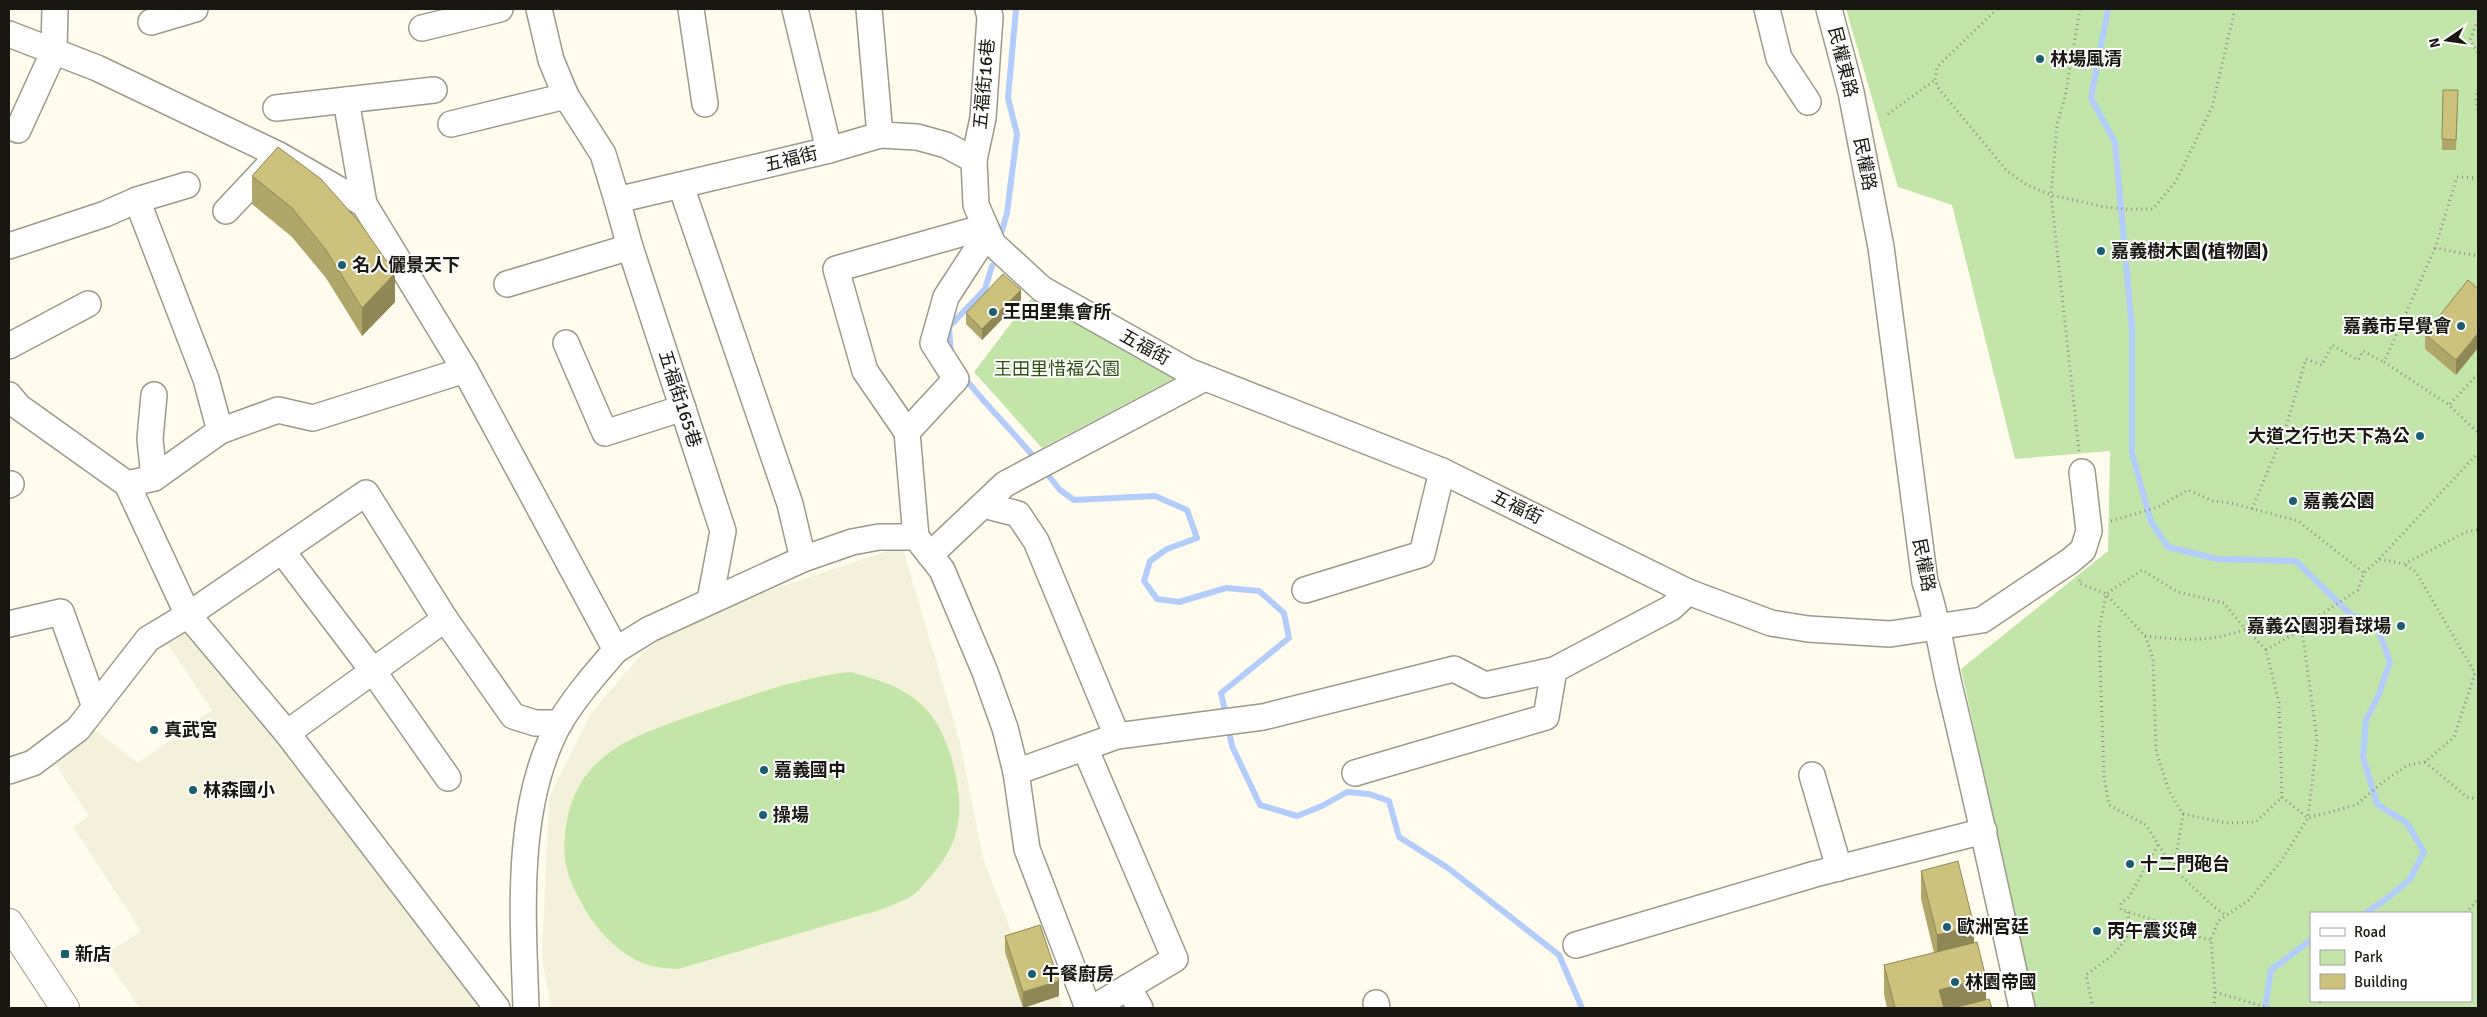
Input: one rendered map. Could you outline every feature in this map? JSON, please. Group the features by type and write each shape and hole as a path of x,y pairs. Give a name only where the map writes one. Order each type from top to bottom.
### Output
{"main road":[{"path":"9,923 65,1008"}],"street":[{"path":"18,130 54,51 55,9"},
{"path":"151,22 195,9"},
{"path":"422,28 500,9"},
{"path":"539,9 551,60 566,96 603,154 617,200"},
{"path":"691,9 705,104"},
{"path":"795,9 829,150"},
{"path":"869,9 880,135"},
{"name":"五福街16巷","path":"974,160 983,118 990,18 988,9"},
{"path":"1767,9 1779,58 1808,102"},
{"name":"民權東路","path":"1829,9 1856,116"},
{"path":"9,34 97,68 279,155 364,204"},
{"path":"276,108 434,90"},
{"path":"451,124 566,96"},
{"path":"346,100 364,204 465,370 616,650"},
{"name":"民權路","path":"1856,116 1881,247 1925,582 1938,628 2022,1008"},
{"name":"五福街","path":"617,200 829,150 880,135 917,137 946,145 974,160 976,206 992,244 1042,289 1188,371 1442,470 1688,592 1771,624 1808,629 1890,634 1982,620 2084,550 2090,531 2082,472"},
{"path":"226,211 279,155"},
{"path":"9,246 104,214 137,200 187,185"},
{"path":"681,186 790,504 803,559"},
{"path":"137,200 206,379 220,431"},
{"name":"五福街165巷","path":"617,200 630,247 723,531 710,600"},
{"path":"907,432 956,379 933,343 946,297 986,230"},
{"path":"986,230 836,269 865,371 907,432 923,546 942,570 985,672 1004,728 1016,772 1027,849 1088,1008"},
{"path":"507,284 630,247"},
{"path":"9,346 88,304"},
{"path":"566,344 605,433 683,408"},
{"path":"127,484 154,478 220,431 278,410 313,418 465,370"},
{"path":"526,1008 524,944 525,837 534,789 560,723 584,687 616,650 650,628 710,600 803,559 852,542 879,537 923,546 983,505 1006,484 1205,378"},
{"path":"9,395 18,407 127,484 188,616 287,733 497,1008"},
{"path":"154,395 150,439 154,478"},
{"path":"1305,590 1422,554 1442,470"},
{"path":"9,771 33,763 78,729 148,638 188,616 366,493 445,619 513,716 535,722 560,723"},
{"path":"983,505 1018,514 1036,541 1117,736"},
{"path":"282,551 373,671 448,778"},
{"path":"1016,772 1117,736 1263,717 1454,670 1485,685 1554,670 1671,608 1688,592"},
{"path":"9,624 61,612 95,707"},
{"path":"287,733 445,619"},
{"path":"1354,773 1546,717 1554,670"},
{"path":"1085,748 1175,959 1134,998 1093,1008"},
{"path":"1812,775 1839,868"},
{"path":"1576,945 1839,868 1984,831"}],"path":[{"path":"1996,9 1937,67 1935,80 1939,89 2008,171 2027,185 2052,195 2126,209 2153,209 2176,181 2212,107 2235,9"},
{"path":"2080,9 2065,98 2057,124 2052,195 2082,472"},
{"path":"2478,20 2470,40 2478,54"},
{"path":"1888,114 1935,80"},
{"path":"2478,89 2476,98 2478,111"},
{"path":"2384,362 2436,248 2458,177 2478,178"},
{"path":"2436,248 2478,256"},
{"path":"2252,509 2285,430 2306,359 2322,365 2332,345 2358,360 2363,351 2384,362 2449,405 2478,433"},
{"path":"2449,405 2478,374"},
{"path":"2214,1008 2216,992 2211,940 2218,921 2249,900 2281,861 2308,818 2317,739 2302,630 2314,619 2358,590 2364,572 2379,559 2478,453"},
{"path":"2134,514 2158,507 2188,490 2213,501 2298,521 2364,572"},
{"path":"2404,564 2466,532 2478,530"},
{"path":"2308,818 2356,805 2383,782 2408,766 2425,762 2454,737 2475,673 2416,572 2404,564 2379,559"},
{"path":"2183,814 2227,823 2256,822 2282,797 2279,703 2266,650 2224,603 2178,592 2142,570 2106,594 2099,630 2104,777 2110,805 2146,825 2174,869 2226,915"},
{"path":"2081,574 2080,583 2106,594 2144,636 2153,658 2156,751 2169,791 2183,814 2174,869"},
{"path":"2266,650 2306,627"},
{"path":"2144,636 2190,641 2224,637 2246,629"},
{"path":"2425,762 2467,798 2478,798"},
{"path":"2282,797 2308,818"},
{"path":"2158,845 2129,897 2121,903 2121,910 2150,919 2175,931 2211,940"},
{"path":"2467,912 2478,899"},
{"path":"2093,1008 2086,975 2114,954 2129,934 2128,912"},
{"path":"2216,992 2269,1008"}],"shaded area":[{"name":"嘉義國中","path":"902,546 960,742 983,858 1012,933 1037,932 1063,1008 551,1008 542,957 549,797 591,713 641,655 683,620"},
{"name":"林森國小","path":"186,623 484,1008 139,1008 104,955 141,931 73,827 89,816 55,764 90,726 138,763 212,710 165,640"}],"green space":[{"name":"嘉義公園","path":"1846,9 2478,9 2478,1008 2036,1008 1961,669 2108,551 2110,451 2015,459 1952,205 1898,187"},
{"name":"王田里惜福公園","path":"1042,289 1188,371 1042,448 974,372 1024,306"},
{"name":"操場","path":"850,672 887,684 916,700 927,710 945,740 956,777 959,807 958,821 950,848 931,876 913,895 892,906 678,969 648,965 616,947 591,919 574,889 566,864 564,846 566,826 573,800 584,778 599,761 617,747 660,727 778,687 832,674"}],"building":[{"path":"2443,90 2458,90 2456,140 2442,139"},
{"path":"278,147 321,179 360,223 395,273 362,308 326,250 292,208 252,176"},
{"path":"1003,274 1021,290 982,329 966,313"},
{"name":"嘉義市早覺會","path":"2468,280 2478,289 2478,333 2456,360 2425,334"},
{"path":"1958,861 1974,926 1937,935 1921,871"},
{"name":"午餐廚房","path":"1040,925 1059,981 1023,992 1005,936"},
{"path":"1977,942 1986,978 1939,990 1944,1008 1895,1008 1884,965"},
{"path":"1989,999 1992,1008 1953,1008"}],"waterway":[{"path":"1002,231 1007,213 1017,134 1008,98 1016,9"},
{"path":"2108,9 2091,98 2115,142 2132,329 2132,453 2151,522 2168,547 2217,559 2296,561 2350,614 2377,626 2390,662 2379,694 2366,720 2363,757 2377,804 2407,823 2424,852 2410,879 2367,912"},
{"path":"951,354 949,327 985,289 992,266"},
{"path":"964,377 1038,462"},
{"path":"1044,470 1060,490 1074,500 1155,496 1187,510 1197,538 1167,549 1150,561 1144,581 1157,599 1179,602 1226,588 1259,591 1284,613 1289,638 1221,693 1226,716"},
{"path":"1228,728 1232,746 1260,805 1297,816 1322,806 1347,792 1369,794 1389,801 1399,837 1448,868 1559,955 1582,1008"},
{"path":"2265,1008 2271,970 2310,941"}],"place":[{"name":"林場風清","path":"2040,59"},
{"name":"嘉義樹木園(植物園)","path":"2101,251"},
{"name":"名人儷景天下","path":"342,265"},
{"name":"王田里集會所","path":"993,312"},
{"name":"嘉義市早覺會","path":"2461,326"},
{"name":"大道之行也天下為公","path":"2420,436"},
{"name":"嘉義公園","path":"2293,501"},
{"name":"嘉義公園羽看球場","path":"2401,626"},
{"name":"真武宮","path":"154,730"},
{"name":"嘉義國中","path":"764,770"},
{"name":"林森國小","path":"193,790"},
{"name":"操場","path":"763,815"},
{"name":"十二門砲台","path":"2130,864"},
{"name":"歐洲宮廷","path":"1947,927"},
{"name":"丙午震災碑","path":"2097,931"},
{"name":"新店","path":"65,954"},
{"name":"午餐廚房","path":"1032,974"},
{"name":"林園帝國","path":"1955,982"}]}
